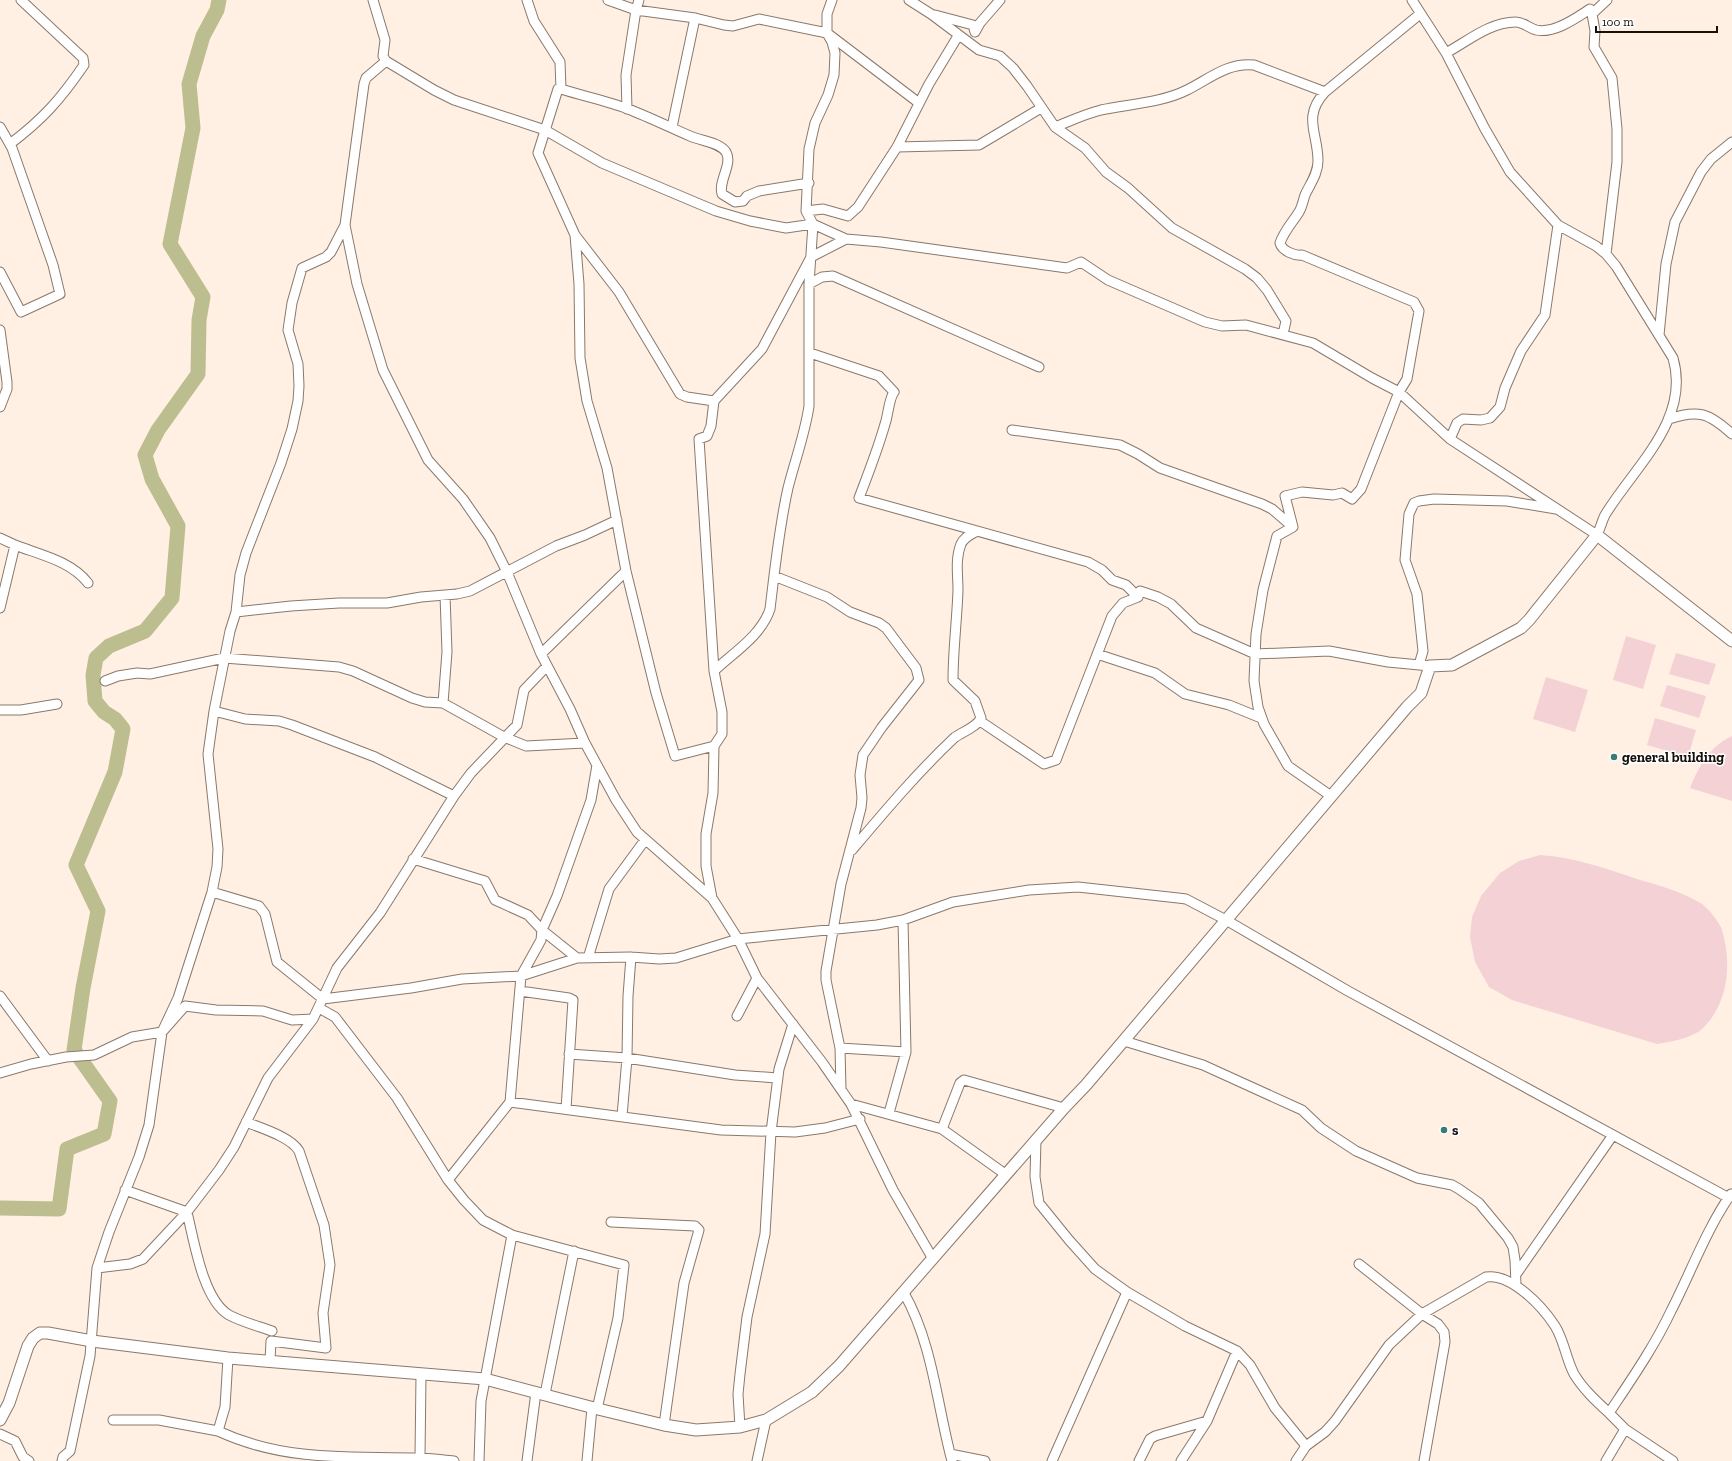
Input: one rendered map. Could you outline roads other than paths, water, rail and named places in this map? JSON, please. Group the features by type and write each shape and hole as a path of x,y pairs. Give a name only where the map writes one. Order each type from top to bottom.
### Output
{"street":[{"path":"10,144 35,125 60,99 84,66 82,58 21,0"},
{"path":"373,0 385,40 383,56 386,61 434,90 454,100 545,130 602,163 716,210 750,221 786,228 813,224 846,239 889,243 1067,268 1081,262 1108,280 1205,322 1222,326 1246,325 1313,343 1372,378 1399,392 1450,439 1597,535 1732,641"},
{"path":"527,0 534,21 560,62 561,89"},
{"path":"608,0 636,10 695,18 732,26 759,19 827,34 919,103"},
{"path":"627,108 626,75 636,10 639,0"},
{"path":"714,671 759,629 767,619 770,609 780,531 788,488 807,424 810,353 809,284 813,224 806,211 809,183 809,149 812,132 834,75 835,53 832,42 827,34 827,14 832,0"},
{"path":"908,0 931,14 958,36 979,50 1000,56 1027,86 1055,127 1085,148 1106,172 1128,188 1172,228 1244,268 1257,278 1267,290 1286,321 1283,334"},
{"path":"931,14 973,25 975,32 980,23 1000,0"},
{"path":"980,721 1040,762 1044,764 1056,760 1115,612 1123,603 1138,597 1140,591 1158,597 1171,604 1196,628 1255,654 1329,651 1388,662 1424,665 1452,665 1521,628 1529,620 1597,535 1604,516 1659,439 1669,419 1676,395 1677,372 1673,358 1616,266 1606,254 1592,244 1558,225 1510,172 1446,53 1412,0"},
{"path":"1446,53 1496,25 1516,22 1536,30 1548,30 1572,20 1590,7 1607,0"},
{"path":"1590,7 1595,31 1594,47 1612,78 1616,129 1617,162 1606,254"},
{"path":"1293,527 1285,496 1302,492 1333,495 1342,493 1352,499 1361,489 1399,392 1406,379 1419,311 1414,302 1302,255 1297,255 1280,246 1282,238 1298,213 1306,194 1314,182 1318,162 1312,113 1316,101 1325,92 1420,14"},
{"path":"672,126 695,18"},
{"path":"806,211 823,209 844,216 852,214 897,147 919,103 958,36"},
{"path":"386,61 366,78 364,84 345,225 357,284 384,370 428,460 463,499 490,538 507,572 541,654 570,709 585,743 626,816 645,840 712,898 738,939 757,978 793,1024 851,1104 860,1119 893,1190 933,1259"},
{"path":"1055,127 1100,110 1171,97 1187,90 1219,71 1245,64 1254,65 1325,92"},
{"path":"561,89 558,89 538,154 575,235 619,292 680,394 687,398 714,401"},
{"path":"561,89 627,108 672,126 690,136 720,147 726,153 728,160 720,189 722,194 736,202 743,201 747,196 759,191 809,183"},
{"path":"897,147 978,144 1041,108"},
{"path":"0,127 10,144 53,265 60,294 21,312 0,272"},
{"path":"1659,335 1666,264 1675,222 1701,172 1711,159 1732,142"},
{"path":"62,1461 63,1457 70,1451 90,1356 97,1268 125,1190 139,1157 149,1125 162,1032 178,998 212,892 217,867 218,849 208,754 224,658 236,612 240,575 246,553 281,463 292,429 298,401 298,364 288,330 297,279 302,268 326,257 331,252 345,225"},
{"path":"1450,439 1463,419 1481,420 1490,418 1500,407 1505,388 1521,352 1545,315 1558,225"},
{"path":"575,235 579,284 580,358 587,401 607,468 626,571 656,694 675,756 714,746"},
{"path":"712,898 706,866 706,834 713,793 714,746 722,734 722,712 714,671 699,439 707,436 711,426 714,401 762,349 811,257 846,239"},
{"path":"809,284 822,277 833,276 1040,367"},
{"path":"0,330 7,382 7,389 0,407"},
{"path":"810,353 879,376 894,392 891,396 890,408 859,498 1088,562 1102,570 1112,580 1126,585 1138,597"},
{"path":"1669,419 1684,414 1696,413 1707,416 1721,424 1732,434"},
{"path":"1012,430 1120,445 1130,449 1160,468 1262,504 1272,509 1293,527"},
{"path":"0,1420 9,1403 28,1346 33,1338 40,1333 48,1333 92,1341 228,1358 270,1360 485,1379 664,1425 696,1430 740,1427 766,1420 800,1400 823,1383 904,1293 1006,1174 1124,1041 1331,796 1407,707 1421,693 1424,665 1417,594 1406,560 1409,514 1414,503 1419,500 1507,501 1560,510"},
{"path":"236,612 339,603 387,603 434,595 444,596 470,591 556,546 585,535 616,520"},
{"path":"1293,527 1278,536 1268,566 1258,616 1254,681 1261,718 1288,766 1331,796"},
{"path":"977,531 965,537 958,557 953,680 975,700 981,714 980,721"},
{"path":"0,538 71,566 82,574 88,583"},
{"path":"0,608 15,545"},
{"path":"541,654 626,571"},
{"path":"774,576 827,597 850,612 879,622 886,628 916,668 919,680 882,727 863,755 860,775 862,798 861,808 851,852 841,884 826,971 826,980 840,1048 841,1089"},
{"path":"443,703 447,652 444,596"},
{"path":"1097,654 1155,674 1185,694 1223,703 1261,718"},
{"path":"105,681 118,676 137,673 150,674 224,658 339,667 353,671 412,698 425,702 443,703 504,737 526,746 585,743"},
{"path":"97,1268 130,1264 143,1259 186,1212 219,1170 234,1147 276,1065 313,1019 337,968 380,913 413,859 454,796 471,773 517,725 524,690 547,666"},
{"path":"0,710 21,710 57,704"},
{"path":"214,711 245,719 279,721 292,725 375,757 454,796"},
{"path":"851,852 909,782 957,735 980,721"},
{"path":"448,1180 510,1102 521,976 541,940 542,930 557,896 592,800 597,765"},
{"path":"588,958 609,889 645,840"},
{"path":"413,859 485,881 494,900 528,915 542,930 577,958"},
{"path":"212,892 259,906 265,914 277,962 323,999 411,988 462,979 521,976 577,958 632,957 659,960 676,958 738,939 775,934 877,925 903,920 953,902 1029,890 1078,887 1178,898 1191,902 1226,920 1348,991 1613,1135 1730,1195 1708,1234 1671,1312 1650,1350 1609,1413"},
{"path":"889,1113 906,1052 903,920"},
{"path":"622,1116 627,1058 628,996 632,957"},
{"path":"737,1016 757,978"},
{"path":"520,991 570,998 573,1000 566,1109"},
{"path":"0,996 48,1061"},
{"path":"0,1073 31,1064 66,1057 94,1055 132,1037 162,1032 186,1006 216,1010 263,1012 292,1020 313,1019"},
{"path":"319,1008 328,1012 338,1022 397,1098 448,1180 483,1220 512,1235 620,1264 625,1267 618,1318 594,1408 587,1461"},
{"path":"740,1427 738,1394 740,1374 748,1317 765,1234 771,1132 778,1078 793,1024"},
{"path":"1124,1041 1204,1065 1302,1110 1320,1128 1356,1151 1417,1178 1452,1185 1459,1189 1479,1203 1508,1238 1513,1247 1517,1273 1516,1285"},
{"path":"840,1048 906,1052"},
{"path":"569,1054 627,1058 735,1074 778,1078"},
{"path":"942,1129 960,1083 964,1080 1064,1108"},
{"path":"510,1102 721,1130 771,1132 812,1130 860,1119"},
{"path":"851,1104 889,1113 942,1129 1006,1174"},
{"path":"246,1122 279,1136 295,1145 299,1151 324,1225 330,1265 323,1313 326,1348 271,1341 270,1360"},
{"path":"1517,1273 1613,1135"},
{"path":"1036,1140 1035,1177 1039,1203 1069,1240 1095,1269 1127,1292 1185,1326 1237,1351 1250,1364 1275,1408 1306,1446"},
{"path":"125,1190 186,1212"},
{"path":"186,1212 204,1278 212,1298 220,1308 230,1316 272,1331"},
{"path":"611,1222 695,1226 699,1230 684,1283 664,1425"},
{"path":"479,1461 481,1401 512,1235"},
{"path":"527,1461 574,1251"},
{"path":"1359,1264 1422,1314 1438,1324 1444,1332 1445,1342 1424,1461"},
{"path":"1296,1461 1306,1446 1325,1432 1335,1421 1389,1344 1422,1314 1486,1278 1498,1277 1516,1285 1542,1310 1556,1327 1574,1373 1584,1388 1625,1429 1673,1461"},
{"path":"1052,1461 1127,1292"},
{"path":"904,1293 914,1311 923,1335 951,1457 985,1461"},
{"path":"1181,1461 1207,1421 1237,1351"},
{"path":"218,1431 225,1407 228,1358"},
{"path":"420,1458 421,1374"},
{"path":"113,1420 159,1420 218,1431 253,1448 285,1455 319,1459 420,1458 454,1461"},
{"path":"757,1461 766,1420"},
{"path":"1139,1461 1150,1440 1155,1436 1207,1421"},
{"path":"1606,1461 1625,1429"},
{"path":"0,1434 14,1441 18,1445 23,1457 29,1461"}],"waterway":[{"path":"0,1208 59,1209 67,1149 104,1134 110,1101 74,1050 83,988 98,911 76,865 115,772 123,729 115,719 104,712 95,701 93,675 96,658 109,646 145,631 172,598 178,526 152,479 145,455 158,430 198,374 199,320 203,297 170,244 193,128 189,84 203,36 217,10 219,0"}],"place":[{"name":"general building","path":"1614,757"},
{"name":"s","path":"1444,1130"}]}
